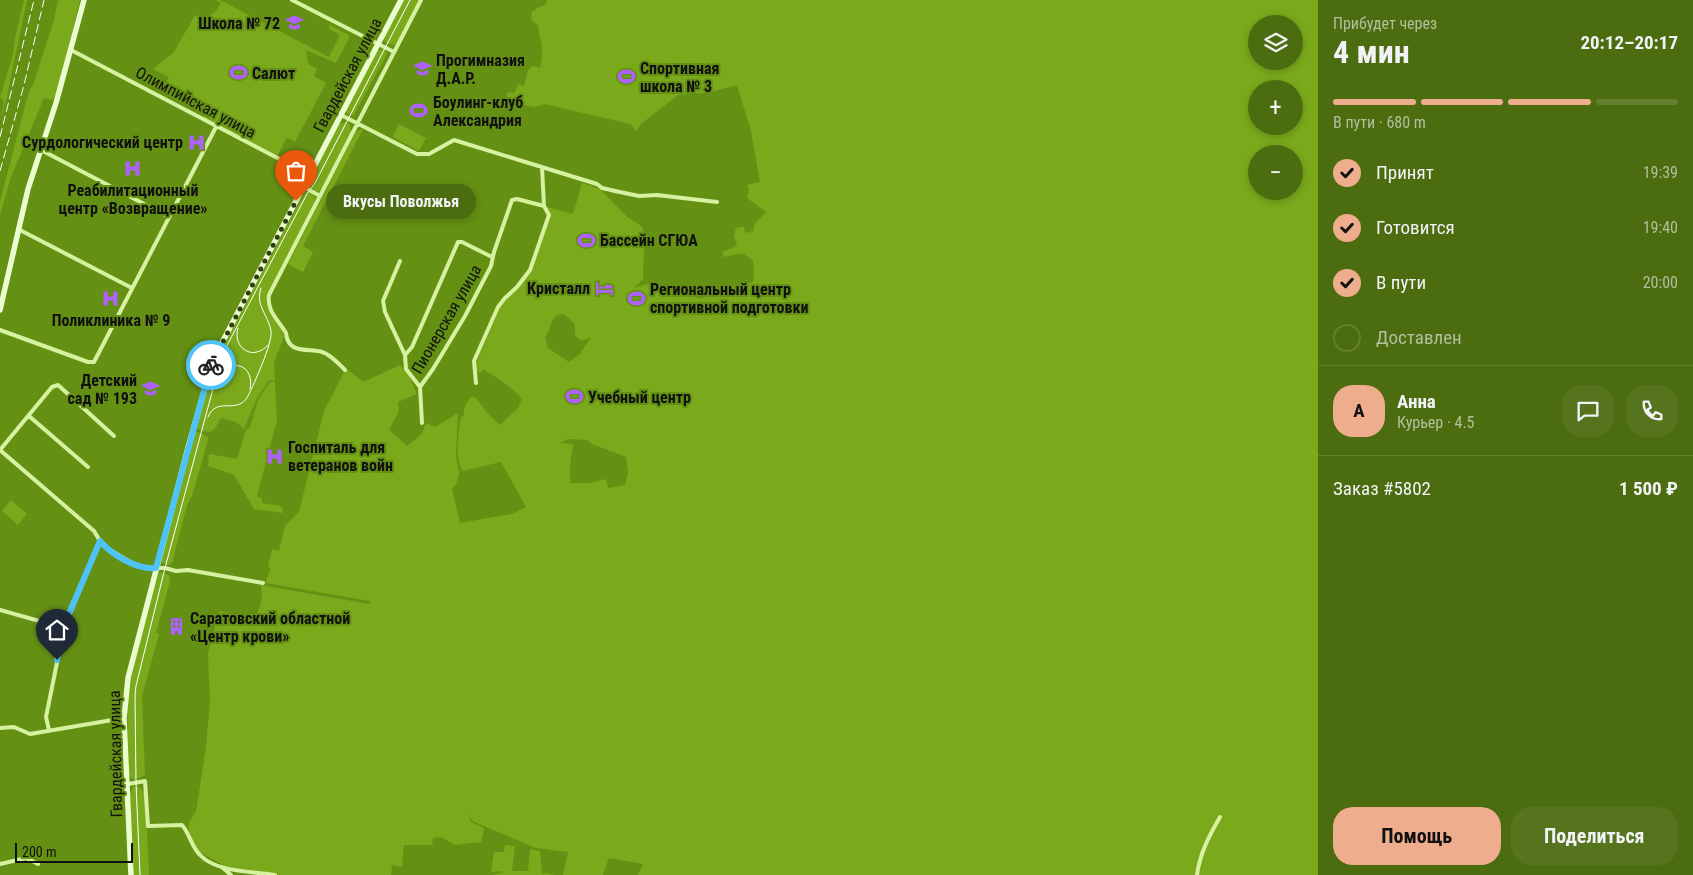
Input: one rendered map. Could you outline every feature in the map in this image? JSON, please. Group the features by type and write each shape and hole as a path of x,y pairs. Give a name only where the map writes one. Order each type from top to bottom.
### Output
{"street":[{"path":"0,310 28,190 56,103 84,0"},
{"path":"292,0 394,52"},
{"name":"Гвардейская улица","path":"131,875 124,718 128,678 212,364 401,0"},
{"path":"345,370 322,351 298,350 295,348 269,307 269,295 421,0"},
{"name":"Олимпийская улица","path":"70,50 310,175"},
{"path":"341,115 417,154 430,154 454,140 597,184 602,188 645,196 717,202"},
{"path":"0,330 88,362 94,362 216,127"},
{"path":"41,150 169,217"},
{"path":"476,383 474,361 498,308 530,270 549,215 544,206 542,167"},
{"path":"304,187 320,196"},
{"name":"Пионерская улица","path":"422,423 420,387 465,316 491,266 492,257 512,200 517,199 544,206"},
{"path":"18,229 132,288"},
{"path":"405,355 412,347 458,242 462,242 492,257"},
{"path":"400,261 383,302 384,312 405,355 406,369 420,387"},
{"path":"114,436 58,385 52,387 0,450 94,531 100,541 110,550 132,563 147,568 188,570 262,584"},
{"path":"29,416 88,467"},
{"path":"49,730 46,718 64,628 100,541"},
{"path":"0,610 64,628"},
{"path":"0,728 14,727 30,734 124,718"},
{"path":"128,784 145,781 148,826 182,825 187,830 191,842 200,856 223,868 231,875"},
{"path":"1197,875 1203,847 1220,817"},
{"path":"0,864 26,858 38,864"},
{"path":"223,868 276,875"}],"green space":[{"path":"24,0 27,0 6,101 0,121 4,101 0,97 13,55"},
{"path":"58,0 80,0 56,96 52,100 44,98 11,177 0,215 0,202 29,91 33,85 54,20"},
{"name":"Салют","path":"216,0 220,0 329,57 340,35 328,28 330,25 350,36 336,63 306,50 308,64 317,69 314,76 326,83 295,142 287,138 277,156 203,118 210,105 199,100 197,103 164,86 169,77 153,69 174,52 195,15 203,19 215,12 221,3"},
{"path":"403,0 420,0 397,43 394,45 386,43 383,39"},
{"path":"547,0 1318,0 1318,875 638,875 643,864 609,858 603,875 563,875 568,852 536,848 472,821 467,812 471,822 484,828 481,842 455,845 441,837 433,838 432,845 404,845 402,867 392,865 391,875 278,875 276,873 234,869 201,853 189,832 189,822 196,812 206,747 210,701 208,654 219,611 256,618 262,599 261,585 370,604 370,601 265,583 271,568 268,567 272,549 279,551 285,526 299,512 324,411 346,368 363,382 400,365 409,376 417,394 398,402 399,411 389,430 407,446 422,434 426,423 435,427 458,413 456,455 459,474 456,484 452,489 460,523 512,514 526,507 501,462 462,471 458,451 459,431 461,417 464,416 465,407 472,396 477,399 487,413 500,425 518,408 522,399 508,386 482,369 482,372 478,373 475,366 500,308 508,297 519,288 531,270 550,220 547,207 573,214 582,183 600,189 626,216 641,226 643,229 644,247 643,279 634,288 647,284 663,285 702,299 712,290 718,288 753,282 753,260 742,253 724,257 722,252 737,246 734,236 736,228 744,227 745,233 753,231 755,223 766,212 747,198 749,189 747,185 760,182 751,131 737,85 706,93 678,95 641,124 636,131 630,124 545,104 534,107 510,102 511,100 506,98 508,92 514,93 519,84 524,86 528,70 533,66 540,68 542,45 539,26 531,20 532,12 545,5","holes":["564,314 575,324 575,336 582,341 591,337 580,354 569,362 548,348 545,337 553,319","568,439 587,440 592,444 626,457 628,472 625,485 608,488 606,479 590,483 570,483 573,444 560,443"]},
{"path":"383,49 387,54 354,115 351,116 345,112 377,50"},
{"path":"345,122 350,124 351,133 322,189 318,192 309,186 309,181 338,125"},
{"path":"399,124 426,138 419,151 393,137"},
{"path":"363,129 303,246 313,252 303,272 288,264 356,131"},
{"path":"305,192 309,192 316,198 315,202 266,300 284,337 274,362 275,381 269,380 256,400 244,429 236,422 221,418 212,431 206,432 196,428 215,362"},
{"path":"270,382 275,382 277,420 257,496 262,499 262,503 281,506 282,513 254,509 234,475 208,466 209,454 237,459 246,430 250,427 258,400"},
{"path":"195,431 208,437 208,440 192,496 187,505 172,563 168,565 161,562"},
{"path":"11,500 27,514 18,525 2,511"},
{"path":"159,572 169,575 170,581 156,633 159,634 142,696 145,775 134,780 129,776 127,697 134,663"},
{"path":"138,786 145,794 149,875 133,875 130,793 133,787"},
{"path":"505,845 515,846 512,871 528,871 530,849 540,851 542,873 555,875 492,875 502,873 501,871 491,872 494,852 504,852"}],"tram line":[{"path":"140,875 136,783 136,686 165,568 222,355 307,194 315,183 410,0"},
{"path":"208,417 216,407 233,406 243,402 248,396 258,373 271,336 271,331 261,305 261,288"},
{"path":"238,328 238,341 245,350 256,352 268,345"},
{"path":"216,376 222,370 229,367 241,366 249,374 251,381 250,389"}],"railway":[{"path":"0,137 34,0"},
{"path":"0,171 24,85 44,0"}],"way so far":[{"path":"211,365 296,201"}],"place":[{"name":"Школа № 72","path":"294,23"},
{"name":"Прогимназия Д.А.Р.","path":"422,69"},
{"name":"Салют","path":"238,73"},
{"name":"Спортивная школа № 3","path":"626,77"},
{"name":"Боулинг-клуб Александрия","path":"419,111"},
{"name":"Сурдологический центр","path":"197,142"},
{"name":"Реабилитационный центр «Возвращение»","path":"133,169"},
{"name":"Вкусы Поволжья","path":"296,201"},
{"name":"Бассейн СГЮА","path":"586,240"},
{"name":"Кристалл","path":"604,288"},
{"name":"Региональный центр спортивной подготовки","path":"636,298"},
{"name":"Поликлиника № 9","path":"111,299"},
{"name":"Детский сад № 193","path":"151,389"},
{"name":"Учебный центр","path":"574,397"},
{"name":"Госпиталь для ветеранов войн","path":"274,456"},
{"name":"Саратовский областной «Центр крови»","path":"176,627"}],"route":[{"path":"57,660 65,623 100,541 104,546 132,563 147,568 156,568 211,365"}]}
